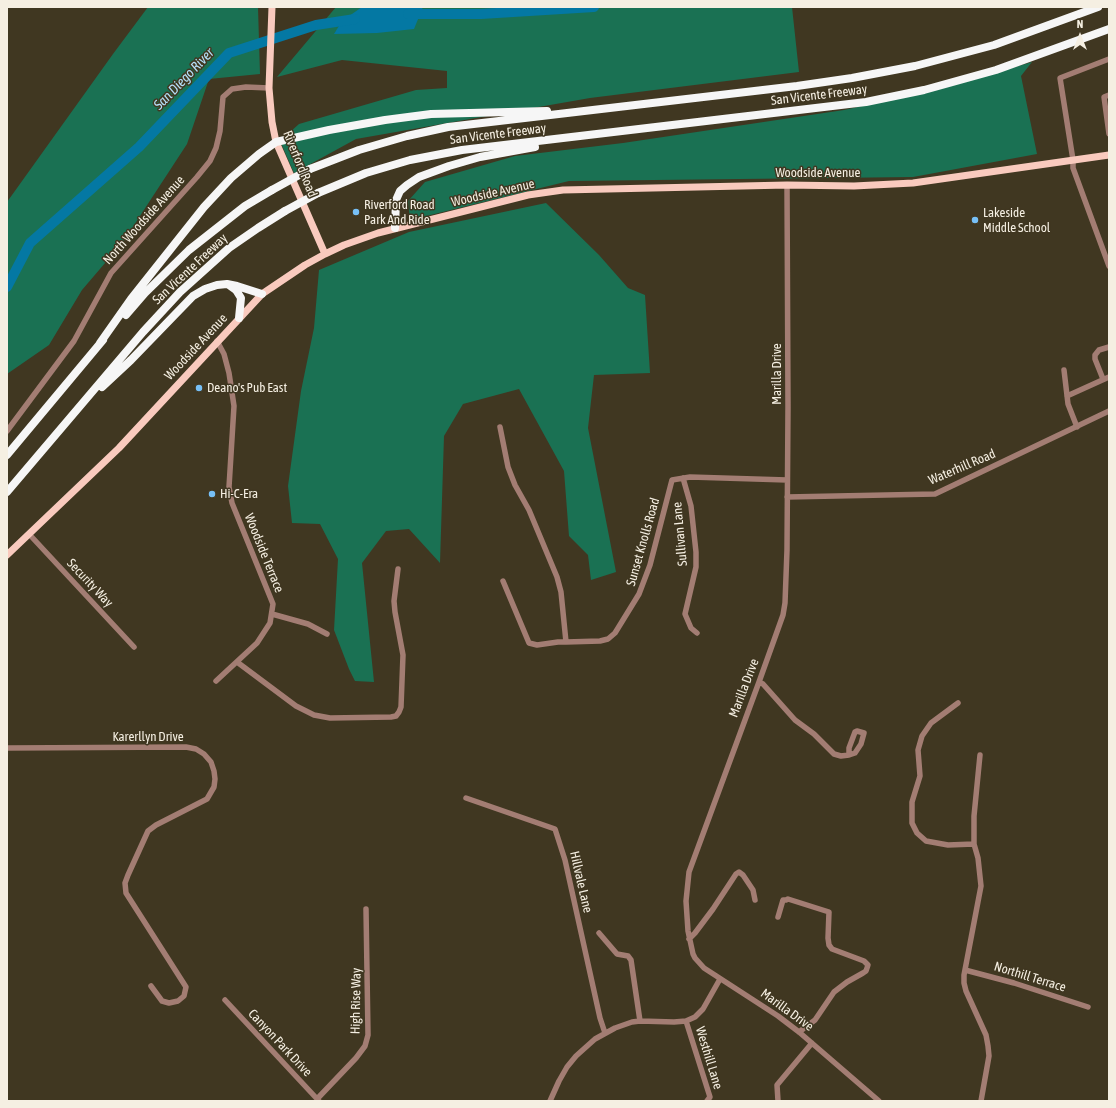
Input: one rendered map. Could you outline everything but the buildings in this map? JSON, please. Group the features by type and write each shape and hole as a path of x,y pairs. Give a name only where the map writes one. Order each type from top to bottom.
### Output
{"highway":[{"name":"San Vicente Freeway","path":"7,456 100,343 145,293 189,250 245,206 310,169 359,150 448,127 844,79 915,66 994,45 1098,7"},
{"name":"San Vicente Freeway","path":"7,492 143,332 180,292 229,248 285,211 318,193 366,173 417,158 462,150 866,102 924,90 996,70 1109,29"},
{"path":"100,343 131,299 204,206 259,154 276,142 329,130 385,120 431,114 592,110"},
{"path":"395,228 396,200 400,191 407,184 419,177 480,157 636,130"},
{"path":"75,412 130,360 193,296 205,289 217,285 227,284 262,294"},
{"path":"227,284 236,290 241,298 239,318"}],"main road":[{"name":"Riverford Road","path":"272,7 268,88 276,142 325,254"},
{"name":"Woodside Avenue","path":"7,555 119,448 262,294 305,265 350,243 395,228 528,196 563,190 787,185 854,186 913,183 1109,155"}],"street":[{"path":"1109,59 1060,78 1073,160 1072,168 1109,266"},
{"name":"North Woodside Avenue","path":"7,431 74,341 111,273 210,161 216,148 220,131 223,97 232,89 246,87 268,88"},
{"path":"1109,95 1104,97 1109,134"},
{"name":"Marilla Drive","path":"787,185 788,480 785,603 759,682 689,872 686,901 689,939 695,958 704,968 754,999 799,1032 879,1101"},
{"name":"Woodside Terrace","path":"216,681 257,643 270,623 273,604 232,503 229,487 234,406 229,373 224,354 217,342"},
{"path":"1103,379 1095,359 1095,355 1099,350 1109,347"},
{"path":"1064,370 1068,404 1076,426"},
{"path":"1067,396 1109,377"},
{"name":"Waterhill Road","path":"787,497 934,494 1109,410"},
{"path":"500,427 508,467 515,485 529,510 557,577 561,592 566,642 537,645 529,643 503,581"},
{"path":"683,478 788,480"},
{"name":"Sunset Knolls Road","path":"566,642 600,641 608,639 615,633 640,594 650,565 672,480 683,478"},
{"name":"Sullivan Lane","path":"683,478 691,506 696,552 696,567 685,614 692,628 697,633"},
{"name":"Security Way","path":"29,534 134,647"},
{"path":"236,662 296,706 314,715 330,718 391,718 396,716 401,707 403,655 395,612 398,569"},
{"path":"272,614 308,624 327,634"},
{"path":"759,682 763,684 795,720 814,734 834,754 841,756 849,755"},
{"path":"958,703 931,723 922,736 918,750 920,776 912,802 912,823 916,833 926,841 948,845 974,844"},
{"name":"Karerllyn Drive","path":"7,748 186,747 196,749 204,754 211,762 215,779 214,787 207,799 156,825 148,831 125,883 126,894 186,987 184,996 178,1001 169,1003 162,1001 151,986"},
{"path":"980,755 974,816 974,844 978,858 981,886 965,970 964,983 966,991 986,1035 988,1046 989,1056 981,1101"},
{"name":"Hillvale Lane","path":"466,798 555,829 565,860 600,1018 605,1033"},
{"path":"689,939 713,909 736,874 739,872 744,875 753,890 755,900"},
{"path":"778,917 783,900 788,899 829,912 829,945 832,949 864,961 868,965 863,974 846,982 834,992 815,1020 799,1032"},
{"name":"High Rise Way","path":"318,1100 356,1058 365,1046 368,1035 366,909"},
{"path":"599,933 617,954 628,956 631,960 640,1021"},
{"name":"Northill Terrace","path":"965,970 1014,983 1088,1007"},
{"path":"550,1101 559,1080 572,1061 588,1045 605,1033 622,1025 640,1021 686,1021 696,1016 703,1009 720,979"},
{"name":"Canyon Park Drive","path":"224,1000 318,1100"},
{"name":"Westhill Lane","path":"686,1021 710,1097 707,1101"},
{"path":"778,1101 777,1085 812,1043"}],"green space":[{"path":"148,7 258,7 260,74 209,79 187,144 123,242 82,290 49,345 7,374 7,202"},
{"path":"336,7 792,7 799,72 590,98 356,139 294,173 280,141 299,124 416,90 447,88 447,71 342,60 277,77"},
{"path":"1032,62 1021,76 1037,154 913,177 569,181 410,220 408,201 425,182 515,156 623,143 844,110 940,89"},
{"path":"546,203 599,255 628,288 645,295 650,373 594,375 588,428 616,572 591,580 588,555 569,536 564,471 519,389 463,404 444,436 440,563 409,529 386,531 362,563 374,682 355,681 334,630 338,559 320,524 292,523 288,486 301,391 314,328 319,270 409,232"}],"water":[{"path":"362,7 423,7 414,29 377,33 334,34 342,21"}],"waterway":[{"name":"San Diego River","path":"408,14 481,14 594,7"},
{"name":"San Diego River","path":"7,287 30,243 139,147 229,53 316,25 355,19"}],"place":[{"name":"Riverford Road Park And Ride","path":"356,212"},
{"name":"Lakeside Middle School","path":"975,220"},
{"name":"Deano's Pub East","path":"199,388"},
{"name":"Hi-C-Era","path":"212,494"}]}
